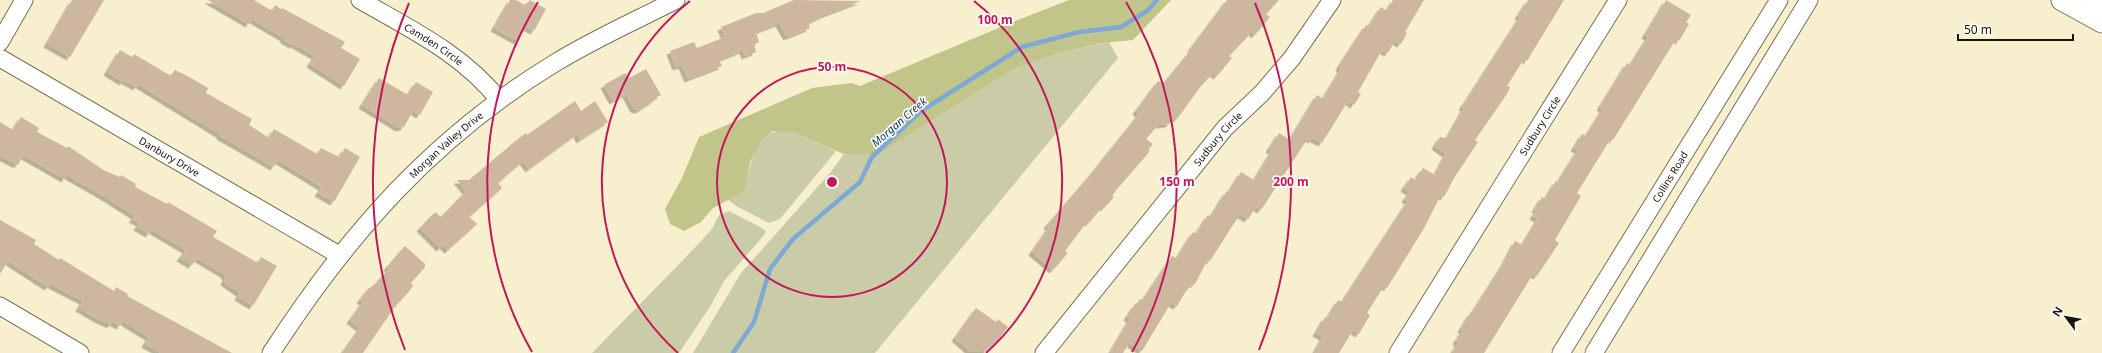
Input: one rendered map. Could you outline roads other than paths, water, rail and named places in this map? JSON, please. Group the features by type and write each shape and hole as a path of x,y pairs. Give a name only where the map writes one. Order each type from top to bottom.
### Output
{"street":[{"path":"0,42 24,0"},
{"name":"Camden Circle","path":"360,0 440,48 471,69 499,100"},
{"name":"Morgan Valley Drive","path":"271,353 339,255 398,188 435,152 499,100 555,63 596,39 676,0"},
{"name":"Sudbury Circle","path":"1044,353 1225,128 1262,93 1292,58 1332,0"},
{"name":"Sudbury Circle","path":"1398,353 1618,0"},
{"name":"Collins Road","path":"1561,353 1779,0"},
{"path":"1594,353 1808,0"},
{"path":"2062,0 2102,22"},
{"path":"2095,0 2102,4"},
{"name":"Danbury Drive","path":"0,58 339,255"},
{"path":"0,306 80,353"}],"waterway":[{"name":"Morgan Creek","path":"733,353 754,322 770,269 793,239 860,182 872,157 921,111 1022,47 1079,32 1121,27 1147,11 1157,0"}]}
